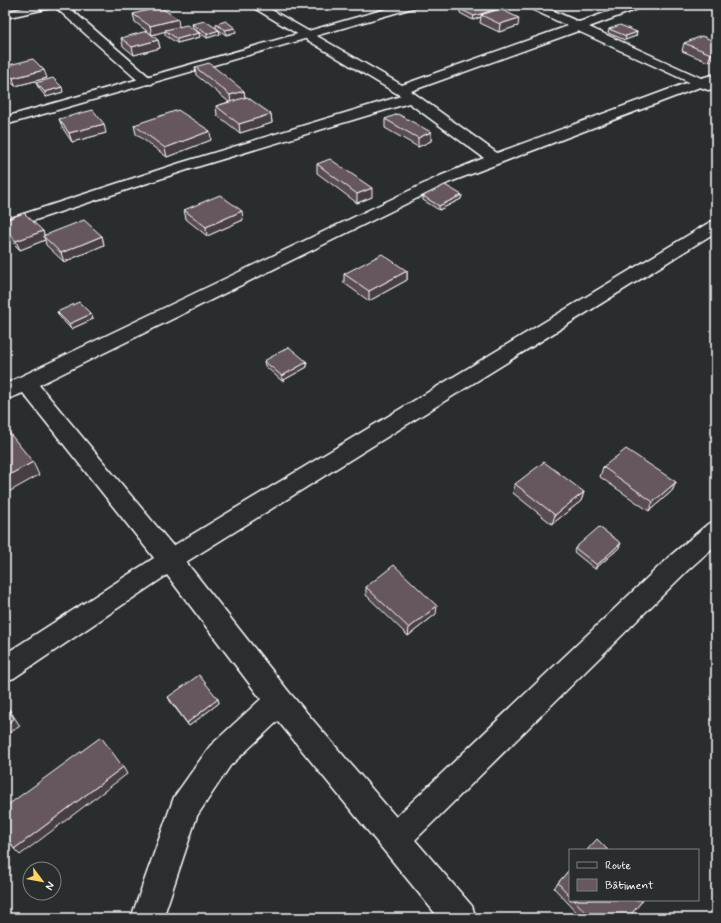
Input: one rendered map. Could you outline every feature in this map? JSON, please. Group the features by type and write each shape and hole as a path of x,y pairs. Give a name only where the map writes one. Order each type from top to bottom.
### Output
{"street":[{"path":"5,15 51,5"},
{"path":"59,5 147,81"},
{"path":"255,5 406,94 495,159"},
{"path":"5,121 412,5"},
{"path":"531,5 708,80 716,89"},
{"path":"5,225 406,94 580,26 639,5"},
{"path":"460,918 279,701 170,560 16,388 445,179 708,80"},
{"path":"5,669 170,560 716,226"},
{"path":"394,840 680,563 716,531"},
{"path":"147,918 185,808 220,756 279,701"}],"building":[{"path":"474,5 487,5 496,9 474,16 460,9"},
{"path":"160,7 178,19 150,26 133,14"},
{"path":"500,9 519,18 500,24 481,15"},
{"path":"205,21 219,30 207,34 192,24"},
{"path":"226,21 235,28 225,30 216,24"},
{"path":"187,25 199,33 177,39 165,30"},
{"path":"620,25 637,32 626,36 609,29"},
{"path":"147,31 158,40 132,47 121,38"},
{"path":"702,36 716,42 716,51 711,54 684,43"},
{"path":"33,59 44,70 13,78 5,70 5,66"},
{"path":"209,63 244,91 230,95 195,67"},
{"path":"53,78 62,87 45,92 36,83"},
{"path":"247,97 271,114 239,124 216,106"},
{"path":"93,110 104,124 69,133 59,119"},
{"path":"178,110 210,131 165,148 134,125"},
{"path":"398,114 431,132 418,138 385,119"},
{"path":"330,159 372,188 357,194 317,164"},
{"path":"445,185 462,195 439,206 423,196"},
{"path":"220,195 242,211 206,227 184,210"},
{"path":"24,213 43,231 16,241 5,229 5,220"},
{"path":"84,220 102,236 61,253 43,236"},
{"path":"382,254 407,271 369,291 344,274"},
{"path":"79,302 91,314 69,324 57,312"},
{"path":"289,347 307,362 282,376 264,361"},
{"path":"7,430 33,462 5,477 5,431"},
{"path":"626,449 676,482 653,502 603,467"},
{"path":"544,462 584,492 555,515 515,484"},
{"path":"599,527 621,543 597,565 575,548"},
{"path":"394,565 437,606 409,628 366,587"},
{"path":"199,675 218,699 187,723 168,697"},
{"path":"5,704 14,719 5,725"},
{"path":"101,737 123,767 14,849 5,833 5,807"},
{"path":"597,839 607,849 588,849"},
{"path":"569,870 569,895 558,883"},
{"path":"575,901 642,901 628,918 591,918"}]}
